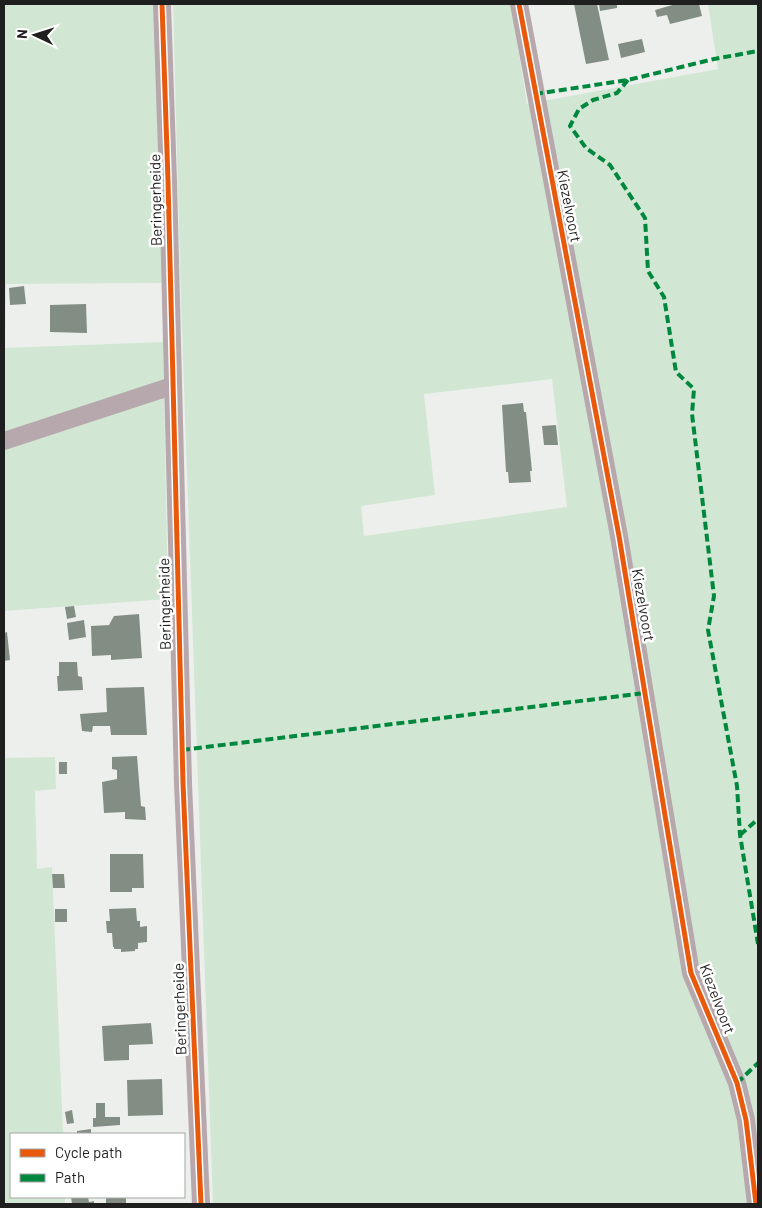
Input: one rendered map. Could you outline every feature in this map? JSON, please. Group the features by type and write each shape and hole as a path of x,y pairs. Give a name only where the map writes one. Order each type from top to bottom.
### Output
{"street":[{"name":"Beringerheide","path":"162,4 183,783 201,1204"},
{"name":"Kiezelvoort","path":"519,4 619,536 691,973 737,1083 746,1120 756,1204"},
{"path":"4,441 172,386"}],"green space":[{"path":"4,4 154,4 162,283 6,284 5,348 163,342 168,599 4,611"},
{"path":"173,4 511,4 527,104 718,69 708,4 758,4 758,1204 213,1204 181,304","holes":["552,379 567,507 364,536 361,506 435,495 424,394"]},
{"path":"55,757 56,789 35,791 37,869 52,867 63,1133 10,1133 10,1198 65,1198 65,1204 4,1204 4,758"}],"building":[{"path":"574,4 597,4 609,60 586,64"},
{"path":"599,4 617,4 617,8 600,11"},
{"path":"676,4 699,4 702,16 670,24 667,15 657,17 655,10"},
{"path":"642,39 645,52 621,58 618,44"},
{"path":"24,286 26,304 10,305 9,288"},
{"path":"86,304 87,333 50,332 50,305"},
{"path":"523,403 524,412 526,412 532,471 530,471 531,482 509,483 508,472 506,472 502,405"},
{"path":"556,425 558,445 544,445 542,426"},
{"path":"74,606 76,617 67,619 65,607"},
{"path":"139,614 142,658 111,660 111,655 92,656 91,626 109,625 114,616"},
{"path":"84,620 86,637 69,640 67,623"},
{"path":"7,632 10,660 4,661 4,633"},
{"path":"59,662 77,662 78,676 82,677 83,690 58,691 57,676 59,676"},
{"path":"144,687 147,735 111,735 110,726 93,726 92,732 82,731 80,714 107,712 106,688"},
{"path":"137,756 141,806 145,807 146,820 125,819 125,812 104,813 102,782 117,779 117,770 112,769 112,757"},
{"path":"59,762 67,762 67,774 59,774"},
{"path":"110,854 143,854 144,888 132,888 132,892 110,892"},
{"path":"52,874 64,874 65,888 53,888"},
{"path":"136,908 137,921 140,921 140,927 147,926 147,942 138,943 138,949 135,949 135,951 121,952 121,949 114,949 112,933 107,933 106,921 110,921 109,909"},
{"path":"55,909 67,909 67,922 55,922"},
{"path":"151,1023 153,1044 129,1045 129,1060 104,1061 102,1026"},
{"path":"162,1079 163,1115 128,1116 127,1080"},
{"path":"96,1103 105,1103 105,1117 120,1117 120,1125 93,1127 93,1118 96,1118"},
{"path":"72,1110 74,1123 67,1124 65,1112"},
{"path":"91,1129 91,1133 77,1133 77,1131"},
{"path":"71,1198 88,1198 89,1202 94,1201 94,1204 72,1204"},
{"path":"106,1198 126,1198 126,1203 106,1203"}],"marked path":[{"path":"535,94 628,80 714,59 758,51"},
{"path":"628,80 617,93 593,100 579,109 570,126 586,148 610,165 645,218 648,271 664,297 676,372 694,389 692,414 714,596 708,630 737,786 740,835 758,944"},
{"path":"182,750 645,693"},
{"path":"740,835 758,819"},
{"path":"737,1083 758,1063"}],"cycle path":[{"path":"162,4 183,783 201,1204"},
{"path":"519,4 619,536 691,973 737,1083 746,1120 756,1204"}]}
